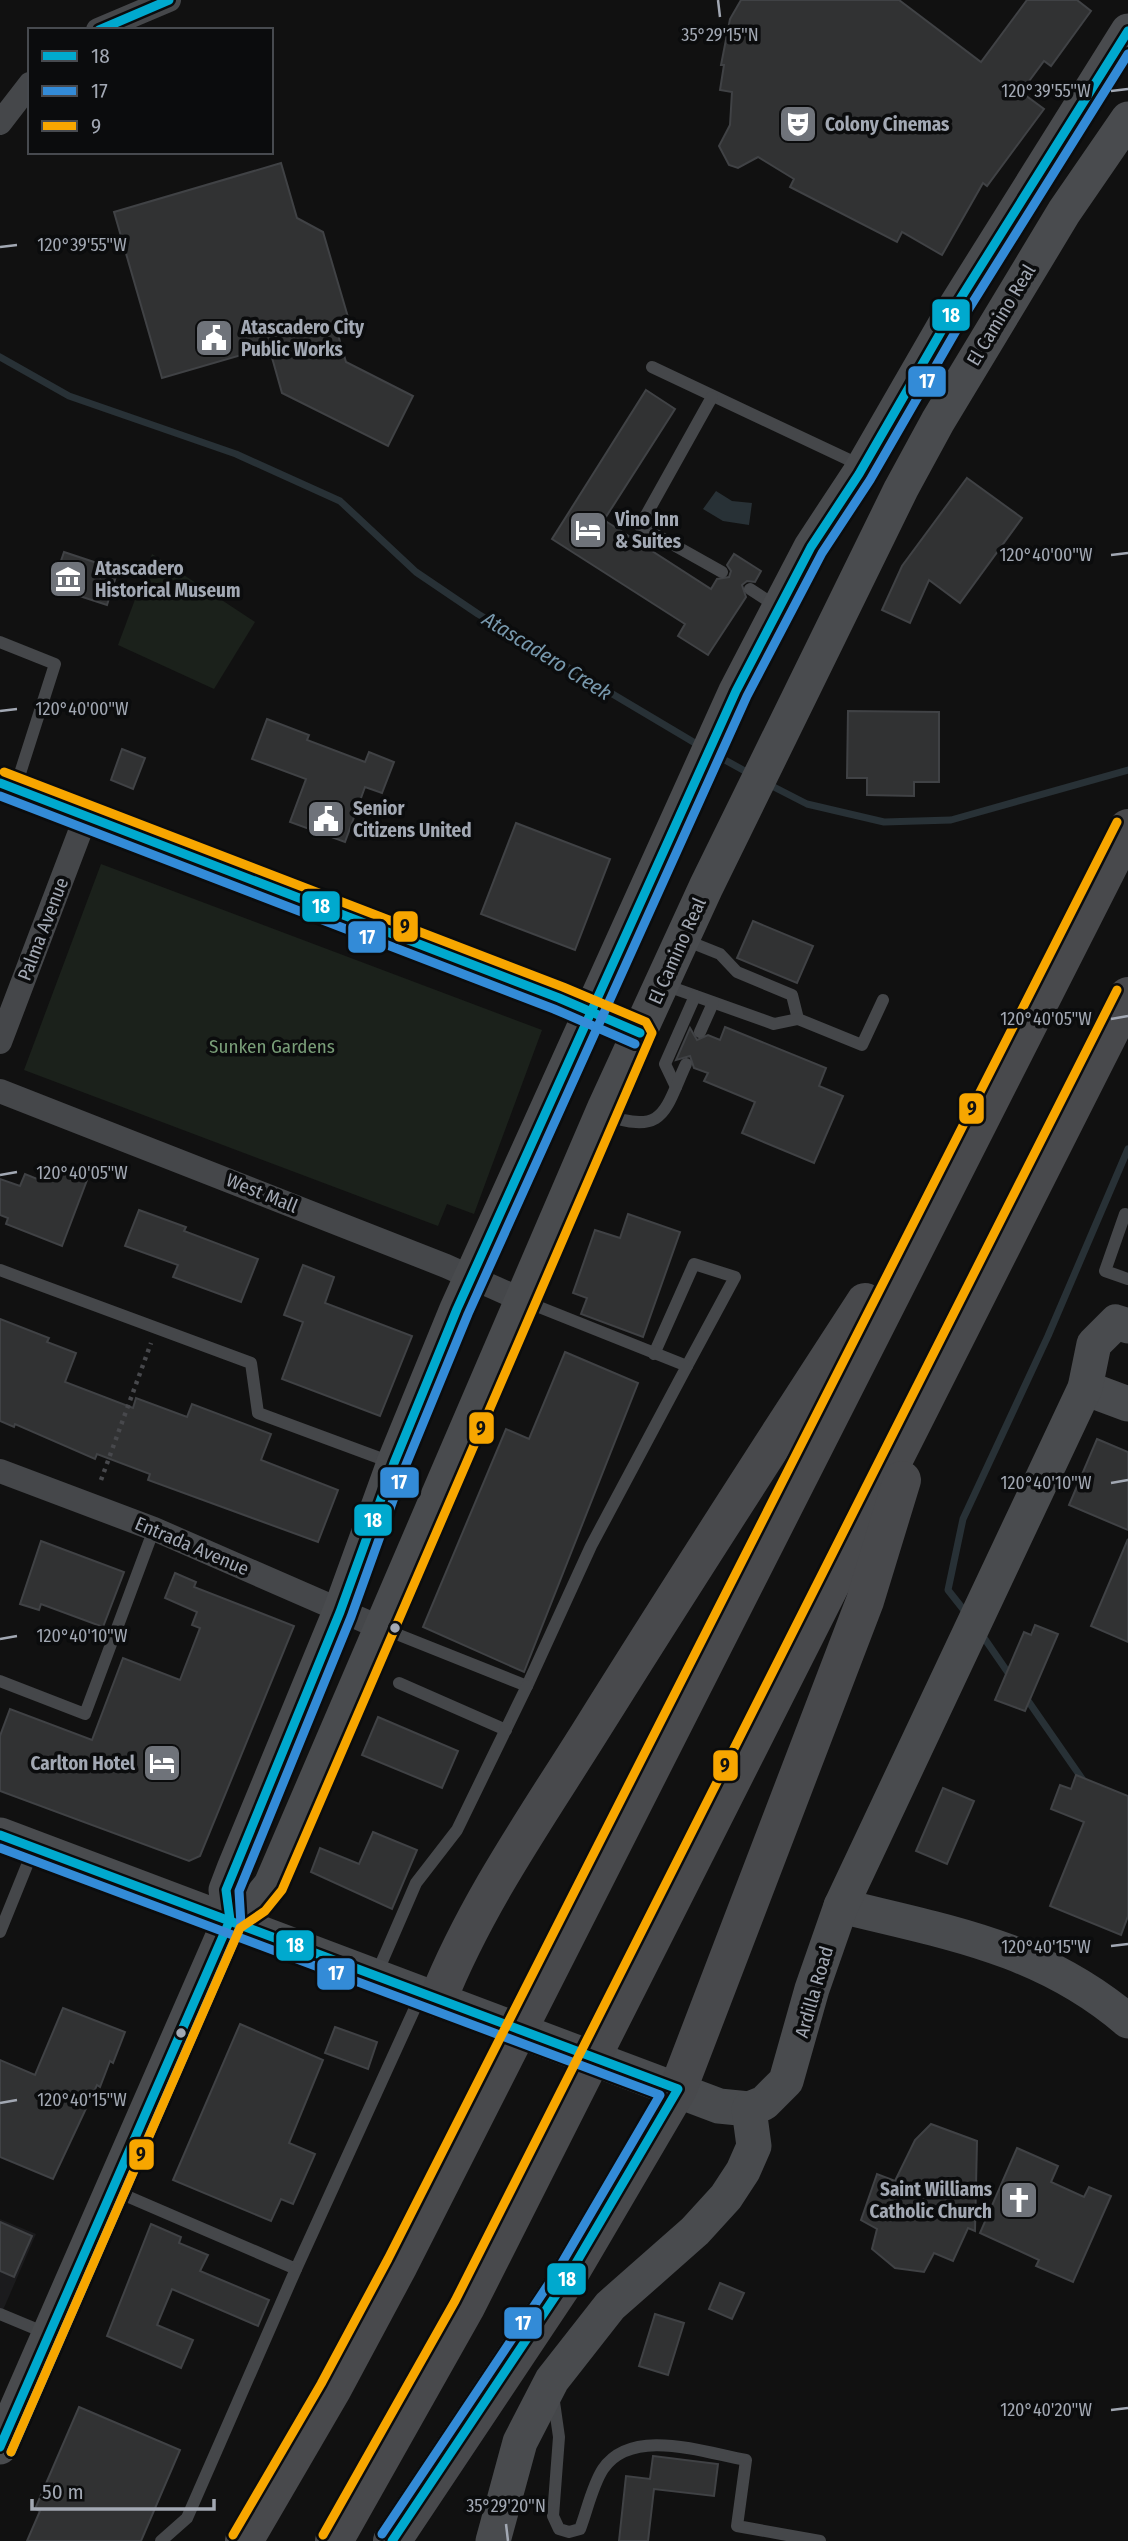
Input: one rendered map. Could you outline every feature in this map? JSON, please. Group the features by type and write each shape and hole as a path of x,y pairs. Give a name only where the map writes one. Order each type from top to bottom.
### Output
{"highway":[{"path":"244,2541 332,2390 486,2095 1128,828"},
{"path":"334,2541 466,2306 1128,996"},
{"path":"430,1995 563,1776 974,1133"},
{"path":"391,2541 559,2292 678,2089 865,1601 932,1383"}],"main road":[{"path":"0,2447 13,2404 48,2334 230,1920 226,1890 340,1612 394,1463 471,1278 708,751 811,547 863,467 957,304 1128,31"},
{"name":"El Camino Real","path":"230,1920 257,1902 271,1885 602,1114 706,887 901,489 938,421 1064,212 1128,119"},
{"name":"Ardilla Road","path":"749,2109 764,2103 786,2081 812,1989 841,1906 1085,1388 1094,1344 1116,1322 1128,1326"},
{"path":"1085,1388 1128,1404"},
{"path":"0,1835 719,2106 749,2109 754,2146 743,2171 726,2196 695,2231 610,2306 574,2348 550,2384 520,2442 493,2541"},
{"path":"841,1906 973,1937 1010,1951 1088,1991 1128,2021"}],"street":[{"path":"102,28 169,0"},
{"path":"0,123 28,87"},
{"path":"7,786 591,1011 640,1033"},
{"name":"Palma Avenue","path":"0,1042 86,816"},
{"name":"West Mall","path":"0,1091 522,1300"},
{"name":"Entrada Avenue","path":"0,1471 154,1529 381,1628"}],"lane":[{"path":"652,368 863,467"},
{"path":"712,397 640,526 722,572"},
{"path":"750,589 779,608"},
{"path":"0,642 55,664 7,786"},
{"path":"682,939 720,954 737,972 792,995 798,1019"},
{"path":"662,984 774,1024 798,1019 862,1045 883,1000"},
{"path":"676,1087 665,1063 695,996"},
{"path":"700,1032 713,1003"},
{"path":"602,1114 635,1125 648,1123 663,1113 686,1064"},
{"path":"1128,1214 1125,1214 1105,1271 1128,1279"},
{"path":"376,1976 416,1883 457,1829 591,1546 735,1278 694,1264 654,1354"},
{"path":"0,1270 251,1363 258,1413 394,1463"},
{"path":"522,1300 687,1366"},
{"path":"0,1681 85,1714 154,1529"},
{"path":"381,1628 527,1686"},
{"path":"399,1683 506,1730"},
{"path":"0,1932 34,1847"},
{"path":"161,2541 187,2518 296,2269 430,1995"},
{"path":"111,2189 296,2269"},
{"path":"0,2314 48,2334"},
{"path":"550,2384 559,2437 553,2516 559,2529 569,2532 580,2529 603,2469 617,2456 652,2445 746,2460 737,2526 820,2541"}],"path":[{"path":"101,1480 157,1328"}],"shaded area":[{"path":"716,491 732,501 752,503 749,525 723,521 703,509"},
{"path":"0,2219 36,2234 0,2317"}],"green space":[{"path":"152,554 255,622 214,689 118,645"},
{"name":"Sunken Gardens","path":"101,864 542,1030 474,1214 447,1204 438,1226 24,1070"}],"building":[{"path":"741,0 899,0 981,62 1027,0 1077,0 1091,11 1051,66 1044,61 1021,92 1044,109 987,186 983,183 942,255 902,232 897,242 790,187 794,179 758,157 738,168 729,165 719,146 730,125 732,92 720,90 724,65 721,65 730,19"},
{"path":"281,163 297,218 323,232 348,317 334,321 346,362 413,396 388,446 282,393 269,347 162,378 114,212"},
{"name":"Vino Inn & Suites","path":"646,390 675,409 604,520 711,589 717,579 729,577 731,571 727,565 734,554 761,571 755,582 747,581 742,585 746,597 708,655 678,636 685,624 552,539"},
{"path":"967,478 1022,518 960,603 929,580 910,623 882,610 902,566"},
{"path":"64,552 118,570 107,605 52,587"},
{"path":"848,711 939,712 939,782 914,782 914,796 867,795 867,778 847,778"},
{"path":"267,719 309,735 307,740 365,762 369,752 394,762 382,793 365,787 345,842 290,822 306,779 252,759"},
{"path":"122,749 145,758 133,789 111,780"},
{"path":"516,823 610,859 575,950 481,914"},
{"path":"753,921 813,946 797,983 737,958"},
{"path":"725,1027 826,1068 819,1086 843,1096 814,1163 742,1133 755,1102 704,1081 708,1073 694,1068 690,1056 676,1060 690,1028 697,1040 708,1035 720,1040"},
{"path":"47,1165 87,1180 62,1246 6,1224 8,1218 0,1215 0,1179 20,1186 25,1174 42,1181"},
{"path":"139,1210 186,1227 184,1231 258,1259 241,1302 173,1277 178,1265 125,1246"},
{"path":"628,1214 680,1232 643,1337 581,1314 587,1298 573,1293 595,1230 620,1238"},
{"path":"303,1265 334,1277 325,1303 412,1336 380,1416 282,1379 303,1322 284,1315"},
{"path":"0,1319 49,1338 47,1342 76,1353 65,1382 133,1408 136,1398 187,1417 192,1404 271,1434 261,1460 338,1490 318,1542 148,1480 150,1474 97,1454 95,1459 15,1424 14,1427 0,1421"},
{"path":"565,1352 638,1383 524,1672 423,1627 506,1429 529,1439"},
{"path":"1097,1439 1128,1452 1128,1530 1069,1505"},
{"path":"1128,1539 1128,1642 1091,1626"},
{"path":"41,1541 124,1572 103,1627 41,1604 39,1610 20,1604"},
{"name":"Carlton Hotel","path":"175,1573 196,1582 194,1587 294,1626 200,1856 189,1861 0,1791 0,1736 10,1709 92,1740 123,1658 180,1680 200,1628 192,1625 197,1612 165,1598"},
{"path":"1035,1625 1058,1634 1025,1711 995,1700 1024,1632 1031,1635"},
{"path":"378,1717 458,1751 442,1788 362,1755"},
{"path":"1076,1775 1128,1796 1128,1916 1121,1935 1050,1906 1084,1822 1051,1809 1060,1785 1071,1789"},
{"path":"943,1788 974,1801 947,1864 916,1851"},
{"path":"373,1832 417,1850 392,1909 311,1872 320,1848 359,1864"},
{"path":"63,2008 125,2032 113,2063 110,2061 100,2087 97,2085 53,2179 0,2157 0,2060 35,2075"},
{"path":"240,2024 323,2060 289,2143 315,2154 293,2204 281,2199 271,2221 173,2180"},
{"path":"335,2027 377,2042 368,2069 325,2053"},
{"path":"931,2124 977,2141 975,2231 968,2228 953,2261 934,2253 924,2272 895,2268 872,2249 877,2229 861,2220 877,2174 895,2181 915,2140"},
{"path":"1017,2148 1058,2166 1051,2182 1084,2197 1089,2187 1111,2196 1073,2282 1036,2266 1039,2260 980,2233"},
{"path":"0,2222 32,2236 14,2277 0,2271"},
{"path":"151,2224 181,2237 179,2243 208,2255 200,2271 269,2300 258,2326 172,2289 157,2325 193,2340 181,2368 107,2336"},
{"path":"720,2283 744,2293 732,2319 709,2309"},
{"path":"655,2314 684,2323 668,2375 639,2366"},
{"path":"79,2407 180,2450 141,2541 27,2541 40,2511 35,2509"},
{"path":"653,2456 718,2464 714,2496 654,2489 648,2541 619,2541 626,2476 650,2479"}],"waterway":[{"name":"Atascadero Creek","path":"0,357 69,396 236,454 340,501 416,572 478,614 700,746"},
{"name":"Atascadero Creek","path":"716,755 752,775"},
{"name":"Atascadero Creek","path":"768,784 807,804 884,822 951,820 1128,770"},
{"path":"967,1614 948,1590 963,1519 1048,1336 1128,1149"},
{"path":"980,1632 1011,1677"},
{"path":"1024,1695 1085,1783"}],"transit line":[{"name":"18","path":"104,28 169,0"},
{"name":"18","path":"0,2447 230,1920 226,1890 340,1612 394,1463 457,1309 736,691 811,547 859,474 957,304 1128,31"},
{"name":"17","path":"11,2452 241,1925 239,1891 351,1617 405,1467 468,1314 747,696 822,553 870,480 968,310 1128,54"},
{"name":"9","path":"4,772 563,987 646,1022 652,1033 282,1890 265,1911 240,1928 11,2452"},
{"name":"18","path":"0,783 559,998 640,1033"},
{"name":"17","path":"0,796 554,1009 635,1044"},
{"name":"9","path":"233,2535 321,2384 388,2259 1117,822"},
{"name":"9","path":"323,2535 455,2301 1117,990"},
{"name":"18","path":"0,1835 678,2089 566,2280 392,2541"},
{"name":"17","path":"0,1848 660,2095 556,2273 382,2534"}],"place":[{"name":"Colony Cinemas","path":"798,124"},
{"name":"Atascadero City Public Works","path":"214,338"},
{"name":"Vino Inn & Suites","path":"588,530"},
{"name":"Atascadero Historical Museum","path":"68,579"},
{"name":"Senior Citizens United","path":"326,819"},
{"name":"Carlton Hotel","path":"162,1763"},
{"name":"Saint Williams Catholic Church","path":"1019,2200"}]}
